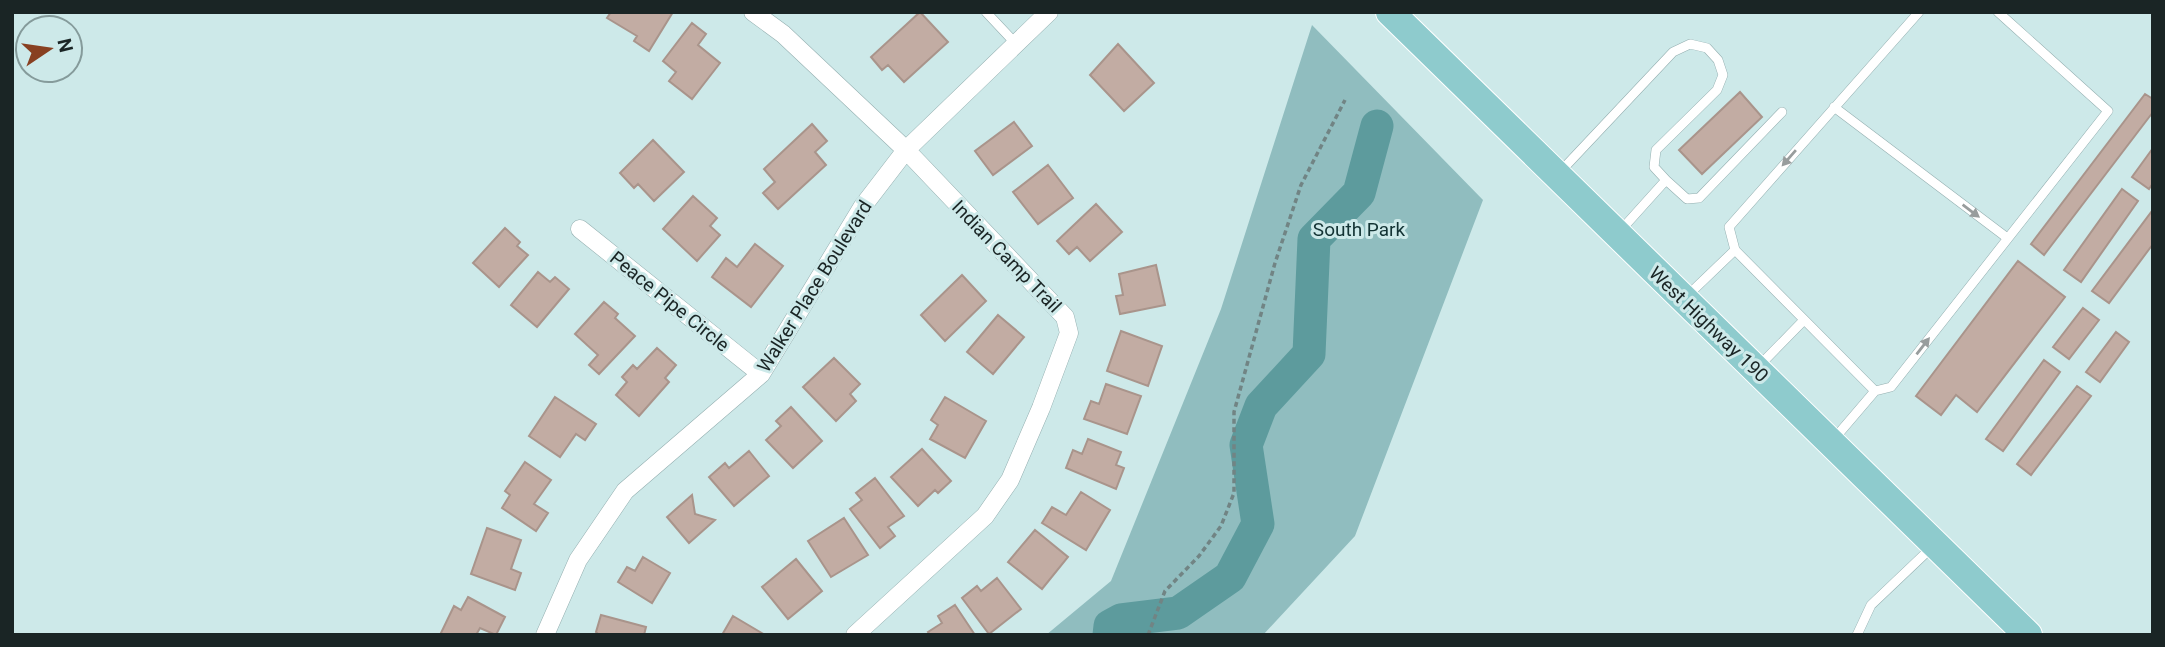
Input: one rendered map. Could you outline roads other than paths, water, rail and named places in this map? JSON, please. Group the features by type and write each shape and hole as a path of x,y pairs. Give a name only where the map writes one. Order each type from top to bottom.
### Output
{"main road":[{"name":"West Highway 190","path":"1390,12 2028,635"}],"street":[{"name":"Indian Camp Trail","path":"753,12 783,34 906,150 1065,317 1069,332 1041,408 1010,480 985,516 855,635"},
{"name":"Walker Place Boulevard","path":"545,635 578,560 625,491 761,373 824,274 863,206 906,150 1049,12"},
{"name":"Peace Pipe Circle","path":"579,229 761,373"}],"lane":[{"path":"986,12 1016,44"},
{"path":"1875,391 1735,250 1729,227 1919,12"},
{"path":"1831,443 1875,391 1891,387 2006,237 2108,111 1998,12"},
{"path":"1557,175 1672,52 1690,44 1707,48 1718,60 1723,75 1717,90 1656,150 1654,167 1687,199 1699,198 1782,112"},
{"path":"1834,107 2006,237"},
{"path":"1618,234 1666,180"},
{"path":"1684,299 1735,250"},
{"path":"1756,369 1804,320"},
{"path":"1857,635 1871,605 1935,544"}],"waterway":[{"path":"1109,635 1110,626 1121,620 1178,613 1230,577 1258,524 1246,445 1261,406 1309,354 1314,239 1359,193 1377,126"}],"park label":[{"name":"South Park","path":"1359,229"}]}
